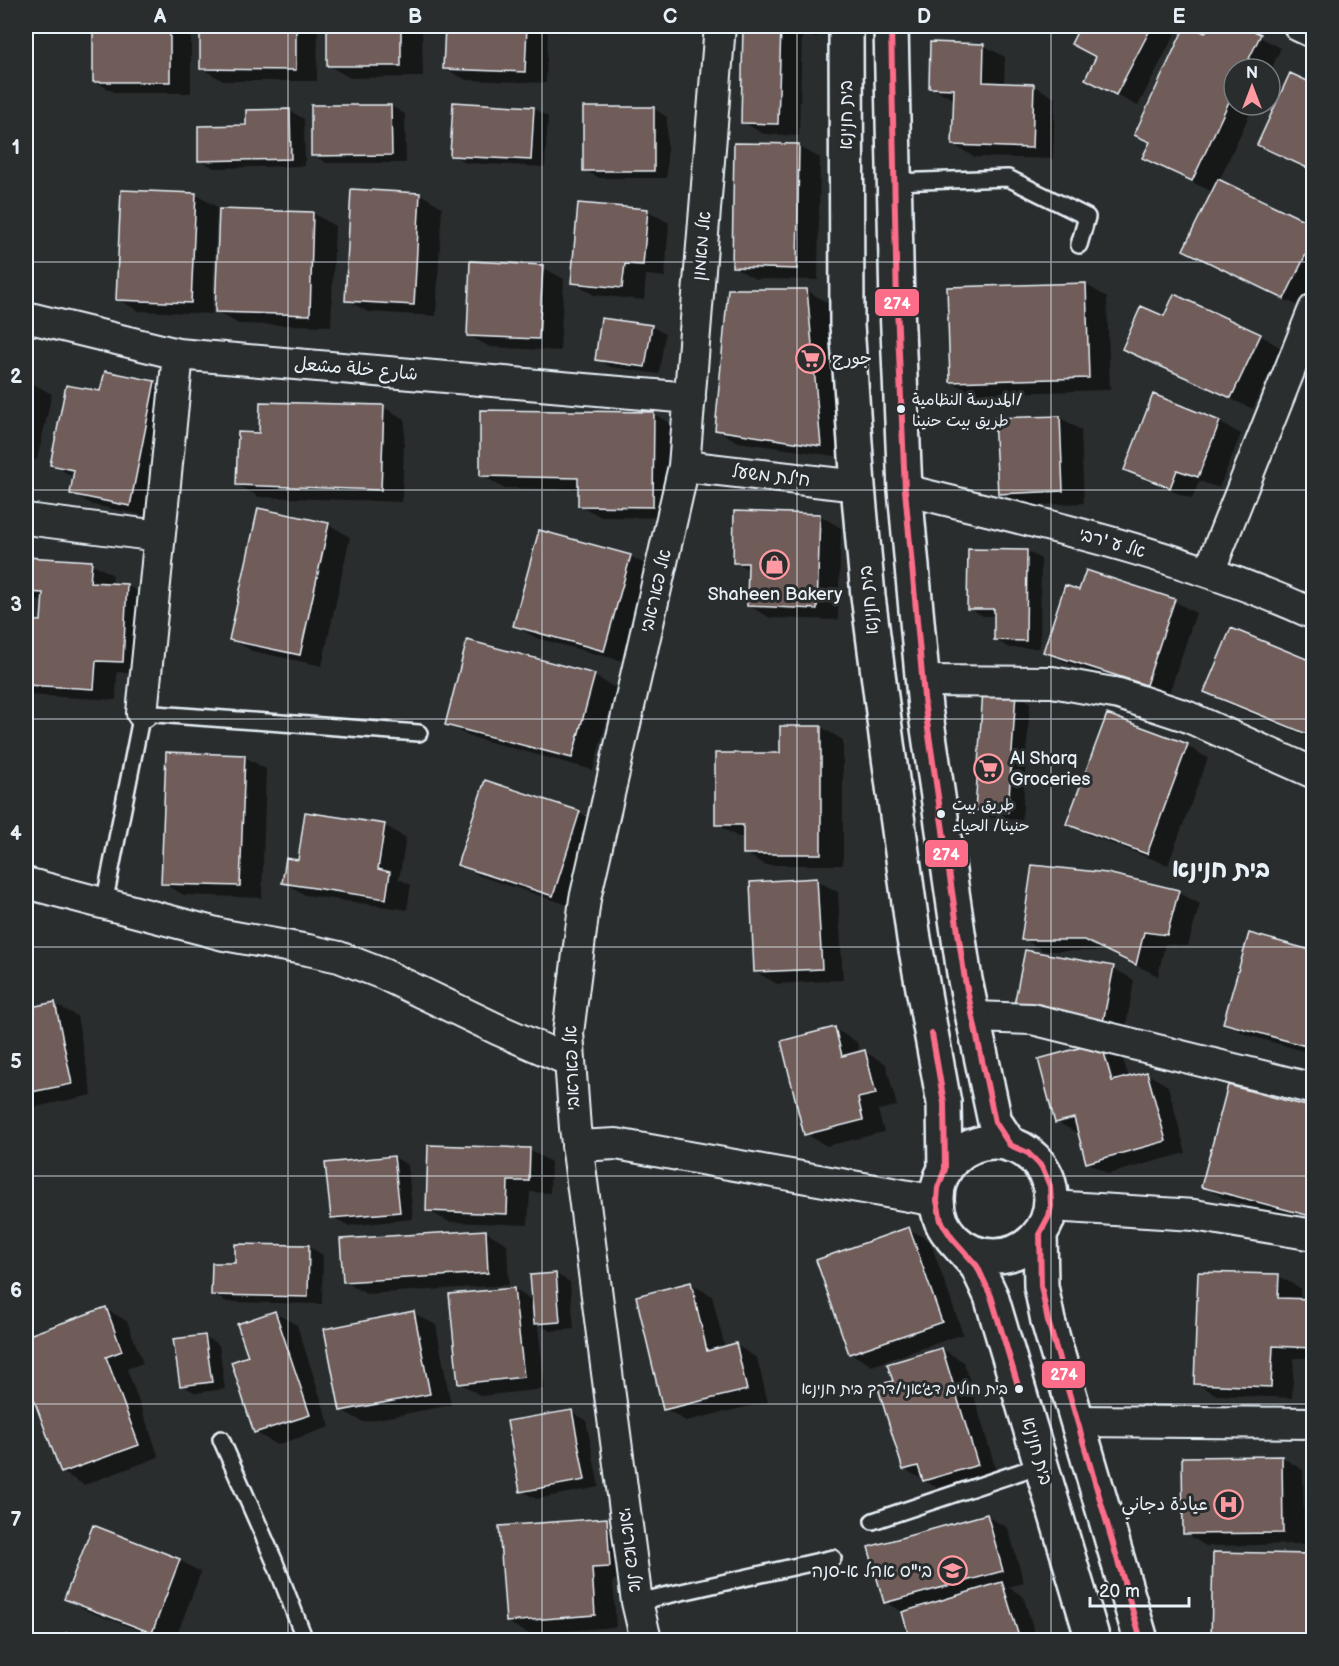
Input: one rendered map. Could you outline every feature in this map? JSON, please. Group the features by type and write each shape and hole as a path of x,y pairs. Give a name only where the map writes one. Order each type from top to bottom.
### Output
{"street":[{"name":"אל מאמון","path":"684,466 720,26"},
{"name":"בית חנינא","path":"846,26 848,325 858,486 868,596 886,743 914,939 944,1103 945,1169"},
{"path":"891,26 905,490 922,681 943,842 965,980 995,1122 1010,1145"},
{"path":"1299,26 1314,33"},
{"path":"1209,572 1314,309"},
{"name":"شارع خلة مشعل","path":"26,317 178,354 690,398"},
{"path":"142,713 178,354"},
{"name":"ח'לת משעל","path":"684,466 858,486"},
{"name":"אל פאראבי","path":"646,1641 637,1602 577,1146 568,1033 585,899 684,466"},
{"name":"אל ע 'רבי","path":"905,490 1065,530 1209,572 1277,597 1314,614"},
{"path":"26,519 159,536"},
{"path":"922,681 1052,682 1119,694 1186,716 1314,773"},
{"path":"26,883 224,935 339,957 383,974 499,1030 570,1061"},
{"path":"974,1017 1032,1019 1314,1089"},
{"path":"1045,1220 1025,1247 1006,1255 986,1256 968,1250 952,1238 941,1221 937,1201 938,1188 945,1169 958,1154 976,1145 991,1142 1010,1145 1028,1153 1042,1167 1050,1186 1045,1220 1041,1286 1048,1321 1141,1641"},
{"path":"577,1146 616,1143 937,1201"},
{"path":"1045,1220 1194,1215 1314,1234"},
{"name":"בית חנינא","path":"952,1238 977,1266 991,1296 1093,1641"},
{"path":"1077,1421 1314,1423"}],"lane":[{"path":"894,183 1008,178 1087,217 1079,245"},
{"path":"104,904 142,713 419,733"},
{"path":"221,1439 274,1560 305,1641"},
{"path":"873,1521 1041,1465"},
{"path":"637,1602 833,1558"}],"building":[{"path":"93,26 170,26 170,82 93,82"},
{"path":"200,26 296,26 296,70 200,69"},
{"path":"327,26 401,26 401,66 327,66"},
{"path":"445,26 527,26 525,72 443,69"},
{"path":"743,26 781,26 778,124 741,123"},
{"path":"1080,26 1152,26 1116,95 1085,79 1096,57 1071,44"},
{"path":"1185,26 1205,33 1209,26 1241,26 1261,34 1250,57 1222,57 1222,117 1192,181 1142,158 1150,142 1134,135"},
{"path":"930,42 984,44 983,82 1034,84 1032,148 952,145 954,89 929,88"},
{"path":"1290,73 1314,84 1314,171 1257,145 1270,117 1282,117 1282,90"},
{"path":"453,102 534,107 531,160 450,156"},
{"path":"311,105 391,105 392,155 311,156"},
{"path":"583,107 654,107 654,171 583,171"},
{"path":"290,109 291,159 198,161 198,126 246,125 246,110"},
{"path":"734,143 799,144 797,269 732,267"},
{"path":"1218,179 1314,225 1314,238 1284,299 1183,250"},
{"path":"351,189 420,193 414,305 345,301"},
{"path":"121,190 196,193 191,303 116,300"},
{"path":"578,203 648,209 643,265 625,264 622,288 571,283"},
{"path":"219,209 313,212 310,315 215,312"},
{"path":"470,261 543,265 539,339 467,336"},
{"path":"1086,283 1089,378 950,382 947,287"},
{"path":"728,289 807,289 821,446 715,430"},
{"path":"1174,294 1261,334 1231,398 1122,349 1141,306 1164,316"},
{"path":"601,318 652,325 645,367 595,360"},
{"path":"105,371 155,381 130,506 70,494 74,470 50,465 66,385 100,391"},
{"path":"26,378 31,380 26,404"},
{"path":"1153,394 1220,421 1198,477 1177,470 1170,488 1124,470"},
{"path":"260,402 384,405 381,490 236,485 238,432 259,433"},
{"path":"480,410 654,412 653,507 578,506 578,478 480,476"},
{"path":"1060,416 1063,491 998,494 994,418"},
{"path":"258,508 329,523 300,655 229,640"},
{"path":"734,511 820,514 817,609 747,606 748,563 733,563"},
{"path":"539,530 631,555 604,651 513,626"},
{"path":"968,549 1027,550 1026,641 994,640 994,609 967,609"},
{"path":"26,557 92,561 90,582 127,584 123,662 96,661 94,689 26,685 26,620 41,621 43,593 26,592"},
{"path":"1086,570 1175,599 1146,685 1043,652 1065,585 1079,590"},
{"path":"1231,628 1314,662 1314,737 1204,692"},
{"path":"467,640 595,674 572,758 445,725"},
{"path":"983,690 1016,692 1008,812 975,810"},
{"path":"1107,714 1188,744 1147,854 1066,824"},
{"path":"780,726 821,726 821,854 743,854 743,825 715,825 715,753 780,753"},
{"path":"166,752 245,755 240,886 161,884"},
{"path":"485,780 580,811 553,896 457,865"},
{"path":"305,812 385,824 378,869 390,872 386,899 282,883 286,858 298,860"},
{"path":"1032,865 1107,873 1179,890 1167,935 1144,932 1136,965 1084,940 1021,940"},
{"path":"817,878 822,969 754,972 750,882"},
{"path":"1249,933 1314,951 1313,1048 1223,1023"},
{"path":"1025,950 1114,966 1103,1022 1014,1005"},
{"path":"55,1002 72,1084 26,1093 26,1008"},
{"path":"835,1027 842,1056 865,1050 876,1094 858,1098 863,1120 804,1135 781,1041"},
{"path":"1101,1042 1112,1081 1147,1072 1166,1141 1086,1163 1074,1118 1055,1123 1038,1059"},
{"path":"1228,1085 1314,1108 1314,1217 1201,1187"},
{"path":"428,1145 530,1148 529,1181 508,1181 507,1214 426,1211"},
{"path":"394,1156 400,1212 331,1218 325,1163"},
{"path":"909,1227 942,1322 849,1354 816,1260"},
{"path":"486,1230 488,1273 343,1282 340,1239"},
{"path":"235,1244 309,1245 308,1297 211,1295 212,1263 235,1263"},
{"path":"1198,1272 1279,1274 1278,1298 1314,1299 1312,1348 1273,1346 1271,1387 1194,1384"},
{"path":"556,1273 560,1322 534,1324 530,1275"},
{"path":"691,1282 707,1351 736,1343 747,1390 663,1410 636,1296"},
{"path":"514,1288 524,1377 458,1384 449,1294"},
{"path":"106,1307 122,1351 106,1357 139,1445 61,1473 26,1378 26,1336"},
{"path":"275,1311 310,1415 254,1433 231,1362 248,1356 237,1324"},
{"path":"414,1311 430,1394 340,1411 324,1329"},
{"path":"205,1335 212,1382 180,1386 173,1339"},
{"path":"942,1348 978,1465 923,1481 918,1466 903,1470 877,1385 893,1381 887,1364"},
{"path":"572,1410 585,1480 520,1492 507,1421"},
{"path":"1282,1456 1283,1533 1183,1534 1182,1457"},
{"path":"987,1514 1003,1571 884,1603 868,1547"},
{"path":"607,1518 610,1567 592,1568 595,1615 506,1622 499,1526"},
{"path":"93,1525 180,1559 152,1633 64,1599"},
{"path":"1213,1552 1310,1554 1309,1582 1314,1582 1314,1622 1306,1622 1305,1640 1211,1640"},
{"path":"1002,1582 1020,1640 910,1640 902,1612"},
{"path":"66,1633 88,1640 63,1640"}],"transit line":[{"name":"274","path":"891,26 897,307 905,490 925,708 965,980 995,1122 1010,1145 1028,1153 1042,1167 1050,1186 1049,1216 1040,1233 1041,1286 1048,1321 1141,1640"},
{"name":"274","path":"932,1034 944,1103 945,1169 938,1188 937,1201 941,1221 952,1238 977,1266 991,1296 1019,1389"}],"place":[{"name":"جورج","path":"811,358"},
{"name":"المدرسة النظامية/ طريق بيت حنينا","path":"901,409"},
{"name":"Shaheen Bakery","path":"775,565"},
{"name":"Al Sharq Groceries","path":"989,768"},
{"name":"طريق بيت حنينا/ الحياء","path":"941,814"},
{"name":"בית חולים דג׳אני/דרך בית חנינא","path":"1019,1389"},
{"name":"عيادة دجاني","path":"1229,1504"},
{"name":"בי\"ס אהל א-סנה","path":"953,1571"}],"district":[{"name":"בית חנינא","path":"1221,869"}]}
